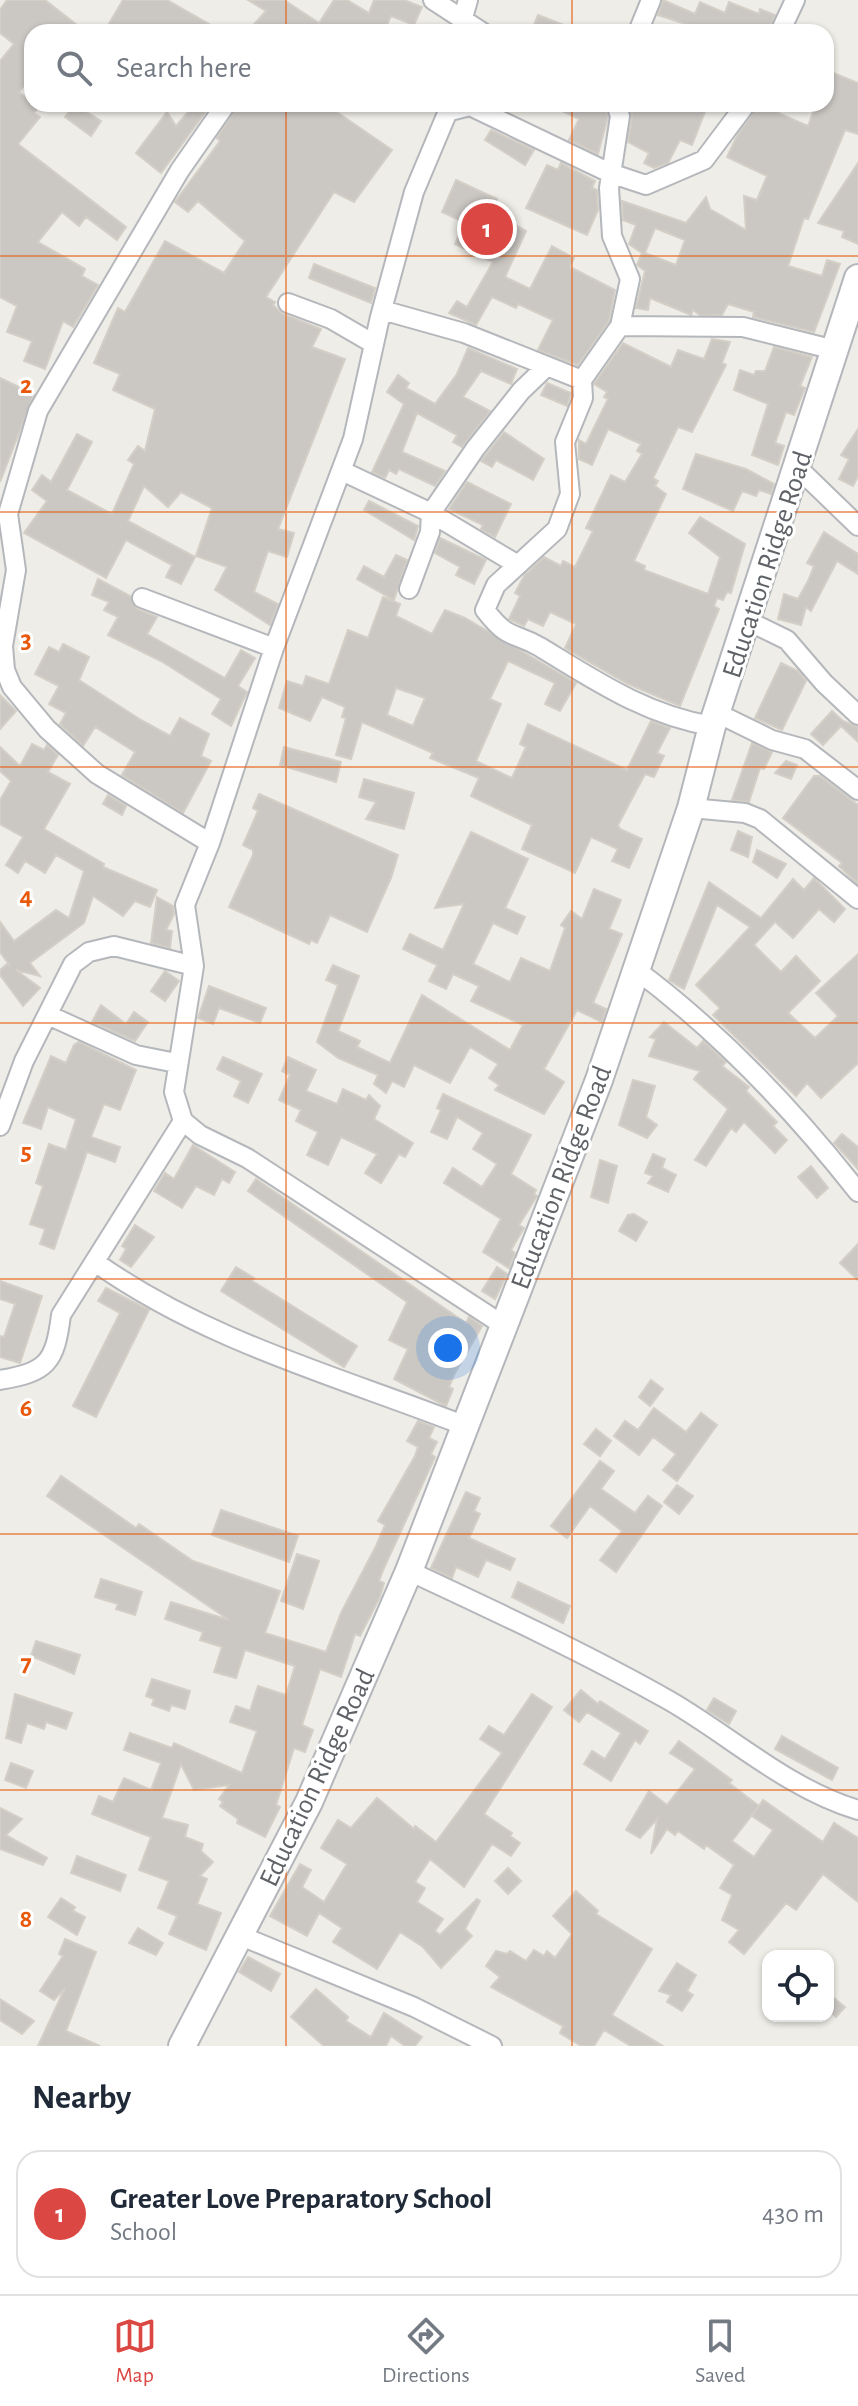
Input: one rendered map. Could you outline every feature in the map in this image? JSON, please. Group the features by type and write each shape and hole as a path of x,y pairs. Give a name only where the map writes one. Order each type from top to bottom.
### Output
{"main road":[{"name":"Education Ridge Road","path":"182,2046 309,1802 409,1571 599,1080 691,808 715,719 858,278"}],"street":[{"path":"433,0 458,24"},
{"path":"461,24 468,0"},
{"path":"641,24 651,0"},
{"path":"784,24 795,0"},
{"path":"210,843 97,774 6,693 3,646 6,591 16,570 4,510 38,411 180,170 220,112"},
{"path":"448,112 414,192 382,310 353,439 274,648 210,843 185,905 194,966 176,1063 174,1092 183,1121 200,1135 247,1158 503,1325"},
{"path":"483,112 610,173 646,185 704,160 740,112"},
{"path":"619,112 610,173 612,236 630,279 620,326 582,380 583,398 565,442 570,494 557,529 496,585 485,610 497,626 512,638 536,645 584,677 632,702 676,720 715,719 805,749 858,790"},
{"path":"288,303 331,319 374,344"},
{"path":"382,310 464,333 582,380"},
{"path":"620,326 743,327 835,350"},
{"path":"409,589 430,532 431,513 475,449 521,391 547,366"},
{"path":"798,468 858,526"},
{"path":"342,471 431,513 518,565"},
{"path":"142,598 274,648"},
{"path":"748,621 787,640 824,683 858,715"},
{"path":"691,808 745,813 760,819 858,899"},
{"path":"0,1126 24,1061 73,964 89,952 114,946 194,966"},
{"path":"635,969 692,1011 722,1040 794,1114 858,1192"},
{"path":"48,1015 136,1055 176,1063"},
{"path":"0,1380 33,1374 48,1362 58,1347 61,1315 183,1121"},
{"path":"95,1262 140,1295 252,1349 463,1425"},
{"path":"409,1571 580,1652 726,1734 786,1777 830,1801 858,1810"},
{"path":"241,1936 414,2007 492,2046"}],"building":[{"path":"7,0 45,0 76,24 24,24 24,86 19,92 24,96 24,112 35,112 40,117 18,144 126,227 117,240 86,217 79,226 62,212 38,242 85,269 82,276 98,285 73,327 63,321 45,369 24,361 32,341 7,332 17,306 0,297 0,61 14,44 0,33 0,10"},
{"path":"123,0 167,0 209,24 109,24"},
{"path":"248,0 284,0 319,23 334,0 347,0 369,13 374,0 404,0 422,7 414,24 391,16 388,24 254,24 266,11"},
{"path":"663,0 695,14 700,2 725,13 729,2 759,14 760,9 775,15 771,24 686,24 658,15"},
{"path":"538,15 561,24 534,24"},
{"path":"834,73 858,83 858,134 845,130 808,219 804,218 788,266 822,276 827,260 840,264 814,332 753,317 754,312 728,304 722,315 700,315 693,310 691,315 650,298 648,310 636,308 645,271 637,265 642,253 629,244 636,225 623,220 622,201 686,223 706,197 710,209 746,230 744,196 757,200 767,176 727,157 736,138 753,112 776,112 808,126 813,112 834,112","holes":["655,228 685,240 676,265 645,253"]},
{"path":"68,112 87,112 101,121 91,136 65,117"},
{"path":"167,112 176,126 188,112 205,112 161,173 136,153"},
{"path":"233,112 337,112 392,150 354,202 334,192 266,297 275,302 273,305 283,314 321,329 312,347 345,359 278,529 294,533 287,557 268,551 254,592 278,604 270,625 215,590 227,567 196,556 212,508 181,492 168,507 144,486 128,521 195,557 181,584 166,577 172,565 126,540 106,578 24,533 47,501 32,490 42,475 51,482 77,434 92,442 67,490 112,514 134,464 128,460 138,446 145,451 155,409 113,390 120,374 94,363 118,308 125,312 165,241 224,273 245,241 198,201 188,212 175,202 220,141 217,138"},
{"path":"565,112 606,112 608,117 598,154 569,140 579,119"},
{"path":"631,112 705,112 692,145 680,140 668,163 654,168 644,163 649,153 628,142"},
{"path":"491,130 534,150 525,165 485,140"},
{"path":"561,163 595,181 592,188 597,190 598,210 587,235 526,208 547,165 558,170"},
{"path":"858,163 858,244 842,237 844,231 818,223"},
{"path":"456,180 497,199 489,215 483,212 476,228 442,212"},
{"path":"513,224 526,231 505,277 530,289 552,246 574,258 570,267 615,290 609,321 578,365 538,350 553,320 518,304 516,308 492,297 476,325 449,313 457,301 467,307 493,262 455,244 461,231 501,250"},
{"path":"314,264 375,288 371,303 309,278"},
{"path":"712,339 730,342 722,363 726,365 692,432 678,427 653,478 658,481 655,486 666,494 634,561 645,566 644,570 708,594 720,557 689,533 700,517 745,544 731,593 727,592 723,600 717,598 714,606 719,609 680,706 628,684 565,648 576,624 550,612 543,626 528,619 524,626 509,619 520,596 515,593 524,576 544,557 561,566 563,561 575,567 593,531 586,528 611,475 625,482 642,454 637,451 641,444 608,429 592,465 579,459 579,440 586,444 608,399 604,397 607,392 594,384 623,343 671,367 678,350 704,359"},
{"path":"774,347 812,357 800,386 805,388 794,415 786,412 775,443 784,446 778,465 752,455 768,404 734,390 740,370 754,375 756,371 765,371"},
{"path":"468,348 517,369 511,384 481,371 463,397 490,411 462,447 453,442 457,435 417,413 402,452 445,471 435,486 399,469 396,474 389,470 385,478 372,472 404,404 387,392 398,375 409,383 406,388 435,404 457,374"},
{"path":"0,378 34,394 0,482"},
{"path":"547,383 571,393 567,406 541,395"},
{"path":"858,429 858,476 853,486 839,479 849,459 841,455"},
{"path":"504,432 544,459 533,480 496,460 492,467 481,461"},
{"path":"696,454 746,469 774,484 771,494 759,490 756,496 742,491 733,511 683,489"},
{"path":"467,482 511,504 495,537 481,529 483,525 449,509"},
{"path":"369,501 418,526 414,540 364,510"},
{"path":"824,532 858,554 858,574 837,561 811,611 806,607 801,625 778,619 784,594 798,599 808,581 814,566 807,563"},
{"path":"440,538 486,560 474,584 456,575 460,567 435,553"},
{"path":"396,555 407,560 394,600 357,579 364,566 384,577"},
{"path":"98,579 130,596 137,609 157,617 147,634 225,678 241,650 255,658 238,686 247,692 231,726 212,714 221,699 161,661 108,635 118,617 104,610 109,602 92,595"},
{"path":"383,597 400,604 396,616 432,634 445,610 465,618 576,683 560,711 545,704 555,683 508,661 490,699 501,704 476,761 512,778 526,747 520,744 528,724 627,770 651,721 670,728 657,753 664,756 654,777 645,774 618,825 620,829 642,839 629,868 612,861 618,849 591,837 575,873 522,849 532,825 471,796 479,778 430,758 433,753 362,722 351,759 336,755 346,718 342,717 345,707 322,697 310,721 279,708 287,681 303,686 306,676 329,684 348,630 368,638","holes":["396,688 425,698 413,726 387,715"]},
{"path":"63,644 89,657 79,680 141,720 170,736 180,718 209,734 201,756 211,761 183,813 122,775 135,752 95,727 83,746 60,724 66,713 49,704 59,686 35,674 49,647 59,652"},
{"path":"781,663 798,671 806,681 782,730 755,718"},
{"path":"0,695 16,711 0,729"},
{"path":"832,711 843,721 858,727 858,742 841,726 823,745 811,734"},
{"path":"752,743 772,752 764,769 760,768 749,802 732,800"},
{"path":"32,744 44,750 47,745 58,755 48,772 70,784 44,829 104,864 103,867 157,890 150,907 135,901 123,916 93,896 84,923 30,963 40,976 16,970 40,988 23,1006 0,975 0,970 7,964 10,966 0,952 0,922 14,941 56,910 69,918 84,871 56,855 45,873 25,861 18,873 6,865 23,837 0,824 0,800 11,781 0,771 0,747 20,766"},
{"path":"284,747 341,762 336,782 280,765"},
{"path":"786,761 797,765 791,779 775,773"},
{"path":"814,776 820,776 858,805 858,884 839,866 842,863 783,818"},
{"path":"364,779 414,793 404,829 366,819 376,802 359,797"},
{"path":"259,794 398,855 367,932 330,915 317,943 311,940 309,944 229,907 253,855 253,850 243,845 258,811 253,808"},
{"path":"108,795 126,806 122,815 103,804"},
{"path":"738,831 752,837 748,857 731,850"},
{"path":"471,832 528,859 505,908 525,917 517,934 493,923 473,964 510,982 521,958 550,971 565,928 561,925 571,911 582,919 594,889 621,900 609,929 622,934 593,1003 606,1009 602,1022 577,1010 544,1069 564,1082 544,1114 495,1090 499,1085 489,1078 498,1064 470,1047 450,1083 414,1065 404,1087 392,1081 386,1093 374,1084 378,1075 338,1058 317,1042 338,985 326,980 333,965 359,976 338,1031 360,1041 357,1047 390,1063 422,995 510,1050 523,1025 471,1001 479,986 453,974 446,989 429,981 437,965 403,949 410,934 443,950 464,904 435,908"},
{"path":"757,850 786,864 777,878 753,862"},
{"path":"814,878 845,909 834,922 819,909 793,938 775,922 754,945 781,972 796,956 820,981 788,1013 815,1038 838,1016 816,993 858,954 858,1063 821,1098 807,1083 796,1096 713,1015 720,1008 696,985 750,927 717,905 684,989 669,980 709,882 761,918 793,879 804,890"},
{"path":"157,897 173,906 174,914 166,930 172,931 170,948 151,943"},
{"path":"165,971 179,981 165,1001 151,991"},
{"path":"209,986 266,1008 260,1023 219,1008 213,1024 198,1018"},
{"path":"101,1005 126,1024 134,1012 148,1022 135,1041 92,1022"},
{"path":"664,1022 697,1048 703,1041 726,1062 722,1066 749,1087 746,1091 777,1122 773,1126 787,1140 775,1153 744,1122 736,1132 731,1128 706,1166 695,1160 728,1109 694,1079 700,1071 649,1056 656,1039 650,1037"},
{"path":"79,1042 136,1070 120,1110 104,1104 91,1137 120,1147 115,1162 87,1152 54,1249 40,1244 45,1229 30,1224 43,1186 36,1183 49,1144 66,1150 76,1119 48,1107 41,1129 23,1123 51,1056 66,1063 74,1045"},
{"path":"223,1057 262,1074 248,1103 234,1096 241,1081 217,1069"},
{"path":"288,1057 316,1070 306,1091 337,1104 343,1089 366,1100 369,1095 380,1106 374,1119 413,1143 405,1157 399,1154 381,1183 365,1173 377,1154 341,1137 328,1165 307,1155 318,1132 296,1121 301,1110 279,1100 290,1075 282,1071"},
{"path":"633,1080 655,1086 646,1117 657,1125 647,1138 619,1125"},
{"path":"443,1094 531,1135 511,1174 536,1190 534,1194 537,1196 519,1225 524,1228 511,1250 515,1253 509,1268 483,1252 501,1219 444,1183 453,1168 482,1187 497,1164 473,1149 483,1133 457,1117 447,1139 431,1132 441,1110 437,1108"},
{"path":"842,1134 858,1147 858,1169 834,1143"},
{"path":"193,1145 235,1172 229,1183 222,1179 214,1195 196,1186 182,1208 154,1191 165,1173 174,1179"},
{"path":"653,1154 665,1159 662,1168 676,1175 668,1192 648,1183 653,1176 645,1173"},
{"path":"600,1160 617,1166 608,1203 591,1197"},
{"path":"811,1166 828,1188 817,1198 798,1177"},
{"path":"256,1179 466,1323 469,1317 482,1326 454,1375 449,1387 453,1389 446,1406 394,1379 408,1349 389,1340 407,1302 248,1191"},
{"path":"634,1214 647,1222 636,1241 619,1231 628,1215"},
{"path":"135,1225 154,1237 131,1267 120,1260 126,1249 122,1246"},
{"path":"858,1244 858,1280 840,1263"},
{"path":"236,1267 254,1278 252,1281 357,1346 344,1367 221,1291"},
{"path":"497,1267 507,1274 495,1299 482,1291"},
{"path":"0,1281 42,1296 20,1363 0,1357 0,1336 4,1337 15,1304 0,1299"},
{"path":"106,1288 149,1310 96,1417 73,1406 120,1313 98,1301"},
{"path":"651,1380 663,1389 650,1406 639,1397"},
{"path":"654,1408 686,1432 701,1413 717,1425 677,1481 663,1470 676,1454 653,1437 639,1455 614,1436 625,1421 638,1430"},
{"path":"418,1421 434,1427 429,1438 437,1442 431,1454 435,1457 384,1568 379,1581 384,1583 380,1597 360,1636 355,1634 341,1677 320,1669 302,1725 313,1730 305,1752 294,1748 276,1805 280,1807 265,1837 237,1823 238,1819 220,1806 223,1802 219,1799 229,1785 194,1790 181,1764 162,1818 188,1825 185,1837 203,1844 201,1851 213,1862 200,1876 207,1879 197,1904 221,1913 206,1950 169,1934 177,1916 158,1908 169,1881 139,1870 151,1837 92,1814 99,1796 113,1802 124,1778 151,1790 161,1763 124,1750 130,1733 172,1748 174,1743 242,1773 257,1731 230,1722 236,1706 250,1711 258,1686 286,1695 295,1666 245,1650 236,1678 214,1672 222,1647 200,1640 203,1632 165,1619 171,1602 229,1620 47,1496 61,1476 136,1528 139,1524 193,1561 280,1591 265,1633 326,1652 341,1613 385,1525 378,1521 415,1456 418,1447 407,1441"},
{"path":"596,1429 611,1441 600,1456 584,1444"},
{"path":"600,1461 614,1471 601,1489 635,1513 648,1496 662,1506 616,1572 600,1560 622,1531 590,1506 567,1538 551,1526"},
{"path":"677,1485 693,1496 679,1514 664,1502"},
{"path":"466,1492 480,1498 474,1511 480,1514 469,1538 515,1559 510,1570 486,1560 478,1577 456,1567 452,1578 431,1568"},
{"path":"221,1510 298,1536 289,1562 212,1535"},
{"path":"297,1554 319,1561 303,1609 281,1601"},
{"path":"101,1579 142,1592 135,1615 116,1609 118,1604 95,1597"},
{"path":"518,1582 570,1606 563,1623 512,1597"},
{"path":"36,1641 80,1655 74,1674 31,1656"},
{"path":"152,1679 190,1691 185,1709 171,1705 169,1711 152,1705 154,1699 146,1696"},
{"path":"581,1690 598,1704 600,1701 648,1731 640,1744 635,1740 611,1781 584,1764 592,1751 605,1759 621,1733 587,1712 579,1722 564,1710"},
{"path":"15,1694 72,1713 66,1729 46,1722 44,1729 27,1723 21,1743 6,1738"},
{"path":"532,1694 552,1707 484,1814 512,1833 510,1836 520,1843 511,1856 492,1844 464,1887 430,1859 415,1882 425,1888 417,1902 443,1919 435,1931 440,1935 477,1899 480,1901 465,1929 472,1936 441,1968 423,1947 400,1932 377,1969 333,1942 342,1928 319,1913 307,1936 270,1916 300,1864 311,1870 302,1887 324,1902 347,1864 321,1848 338,1820 351,1828 377,1798 414,1829 415,1826 436,1842 502,1753 480,1739 489,1726 504,1735"},
{"path":"714,1698 736,1711 729,1724 707,1710"},
{"path":"782,1736 838,1768 832,1780 775,1749"},
{"path":"679,1741 732,1780 729,1783 759,1806 763,1800 823,1842 834,1823 858,1838 858,1902 823,1874 796,1910 786,1903 744,1954 729,1942 739,1930 722,1920 732,1895 720,1888 734,1865 706,1845 704,1849 678,1831 675,1835 667,1829 651,1854 657,1819 640,1838 626,1830 649,1791 667,1805 695,1769 670,1753","holes":["759,1806 752,1816 773,1830 754,1857 732,1841"]},
{"path":"11,1763 33,1771 26,1788 5,1780"},
{"path":"0,1808 22,1819 6,1835 47,1858 43,1865 0,1849"},
{"path":"77,1856 126,1875 120,1891 71,1873"},
{"path":"508,1868 521,1881 508,1894 495,1881"},
{"path":"576,1891 598,1911 596,1914 652,1949 612,2015 663,2046 631,2046 604,2030 594,2046 581,2046 560,2033 563,2026 491,1987 500,1977 486,1966 496,1951 507,1954 510,1951 526,1961 534,1950 544,1956 547,1951 555,1958 572,1934 553,1916"},
{"path":"61,1898 75,1907 73,1911 85,1917 77,1935 48,1917"},
{"path":"138,1928 163,1943 156,1955 129,1943"},
{"path":"65,1939 96,1952 66,2031 100,2046 38,2046 65,1988 54,2000 40,1991 63,1956 59,1954"},
{"path":"248,1957 280,1974 271,1991 239,1972"},
{"path":"677,1963 696,1975 687,1991 693,1995 682,2011 667,2002 671,1995 659,1991"},
{"path":"316,1989 348,2017 346,2021 371,2037 384,2013 422,2037 415,2046 405,2046 391,2036 386,2046 324,2046 291,2017"},
{"path":"834,1998 845,2007 836,2017 834,2015"},
{"path":"0,1999 34,2021 22,2034 0,2020"}],"place":[{"name":"Greater Love Preparatory School","path":"487,229"}]}
